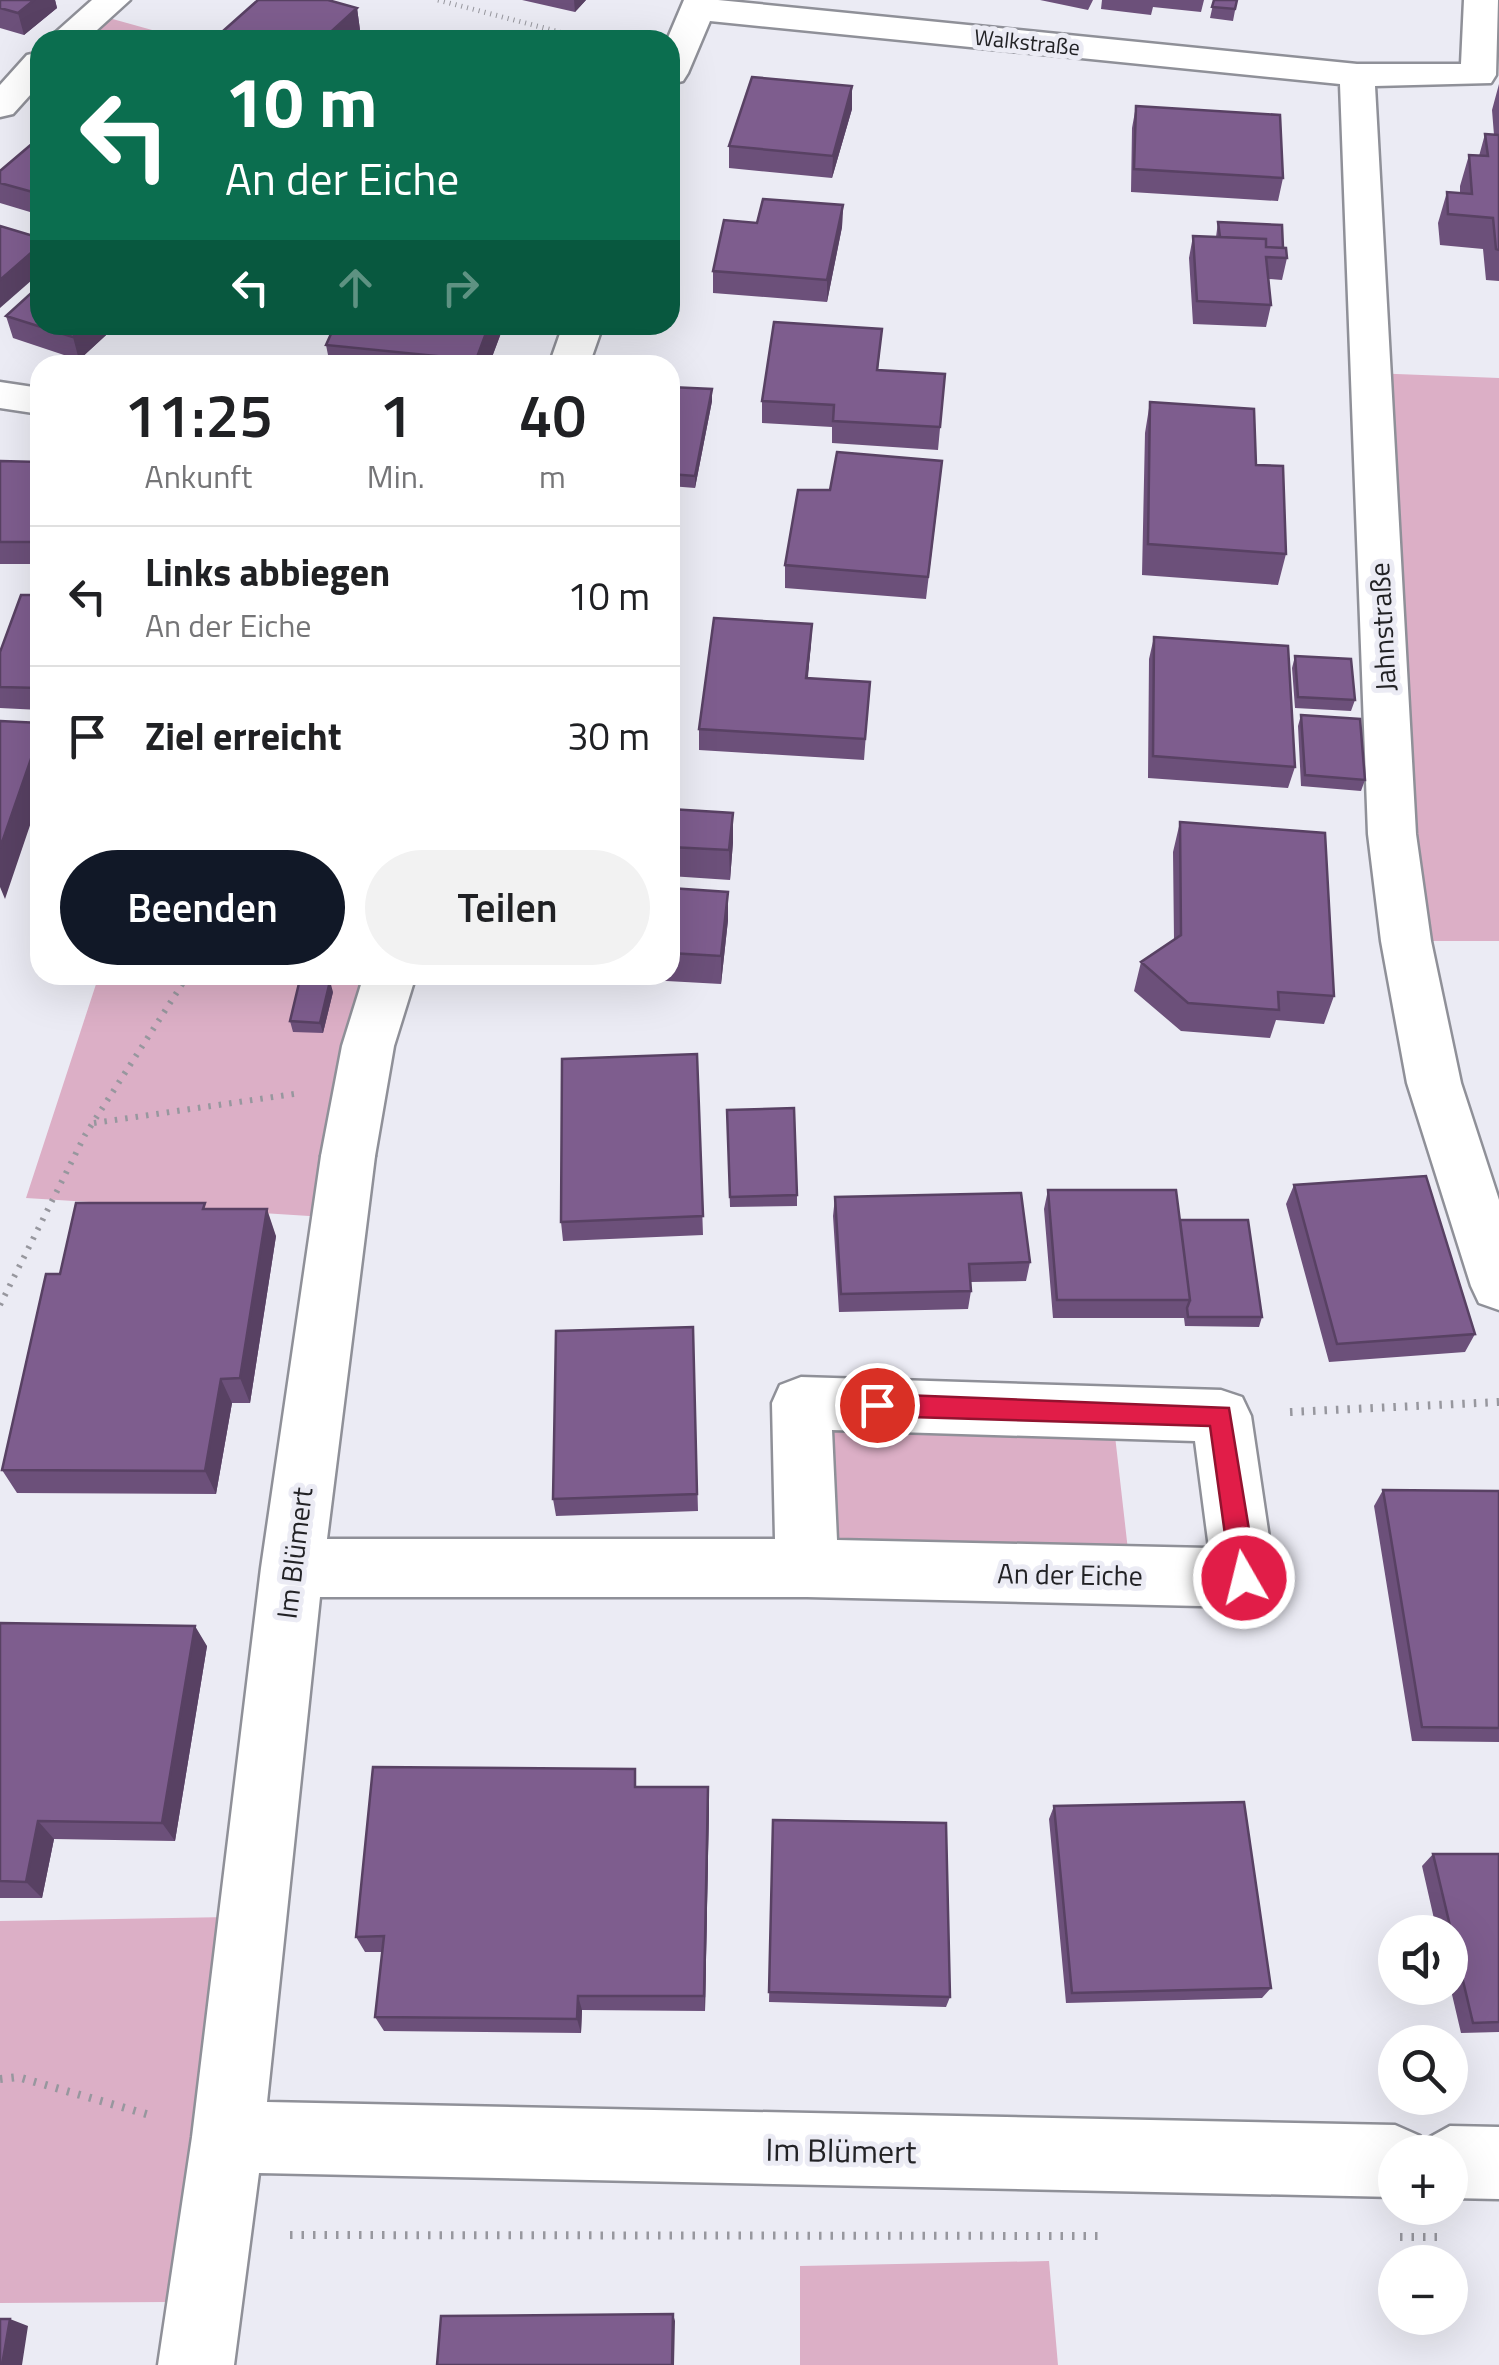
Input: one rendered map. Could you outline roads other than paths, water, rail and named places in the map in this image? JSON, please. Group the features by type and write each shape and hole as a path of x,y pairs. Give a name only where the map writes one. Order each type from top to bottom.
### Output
{"street":[{"path":"78,30 113,0"},
{"path":"1358,75 1489,76 1481,0"},
{"name":"Walkstraße","path":"680,50 699,5 1358,75"},
{"path":"0,106 30,74"},
{"name":"Jahnstraße","path":"1358,75 1392,834 1406,941 1434,1083 1499,1286"},
{"path":"0,395 30,400"},
{"name":"Im Blümert","path":"196,2365 228,2137 292,1568 348,1156 360,1085 387,985"},
{"name":"An der Eiche","path":"292,1568 807,1568 1244,1578 1220,1416 801,1403 807,1568"},
{"name":"Im Blümert","path":"228,2137 1378,2161"},
{"path":"1468,2162 1499,2163"}]}
